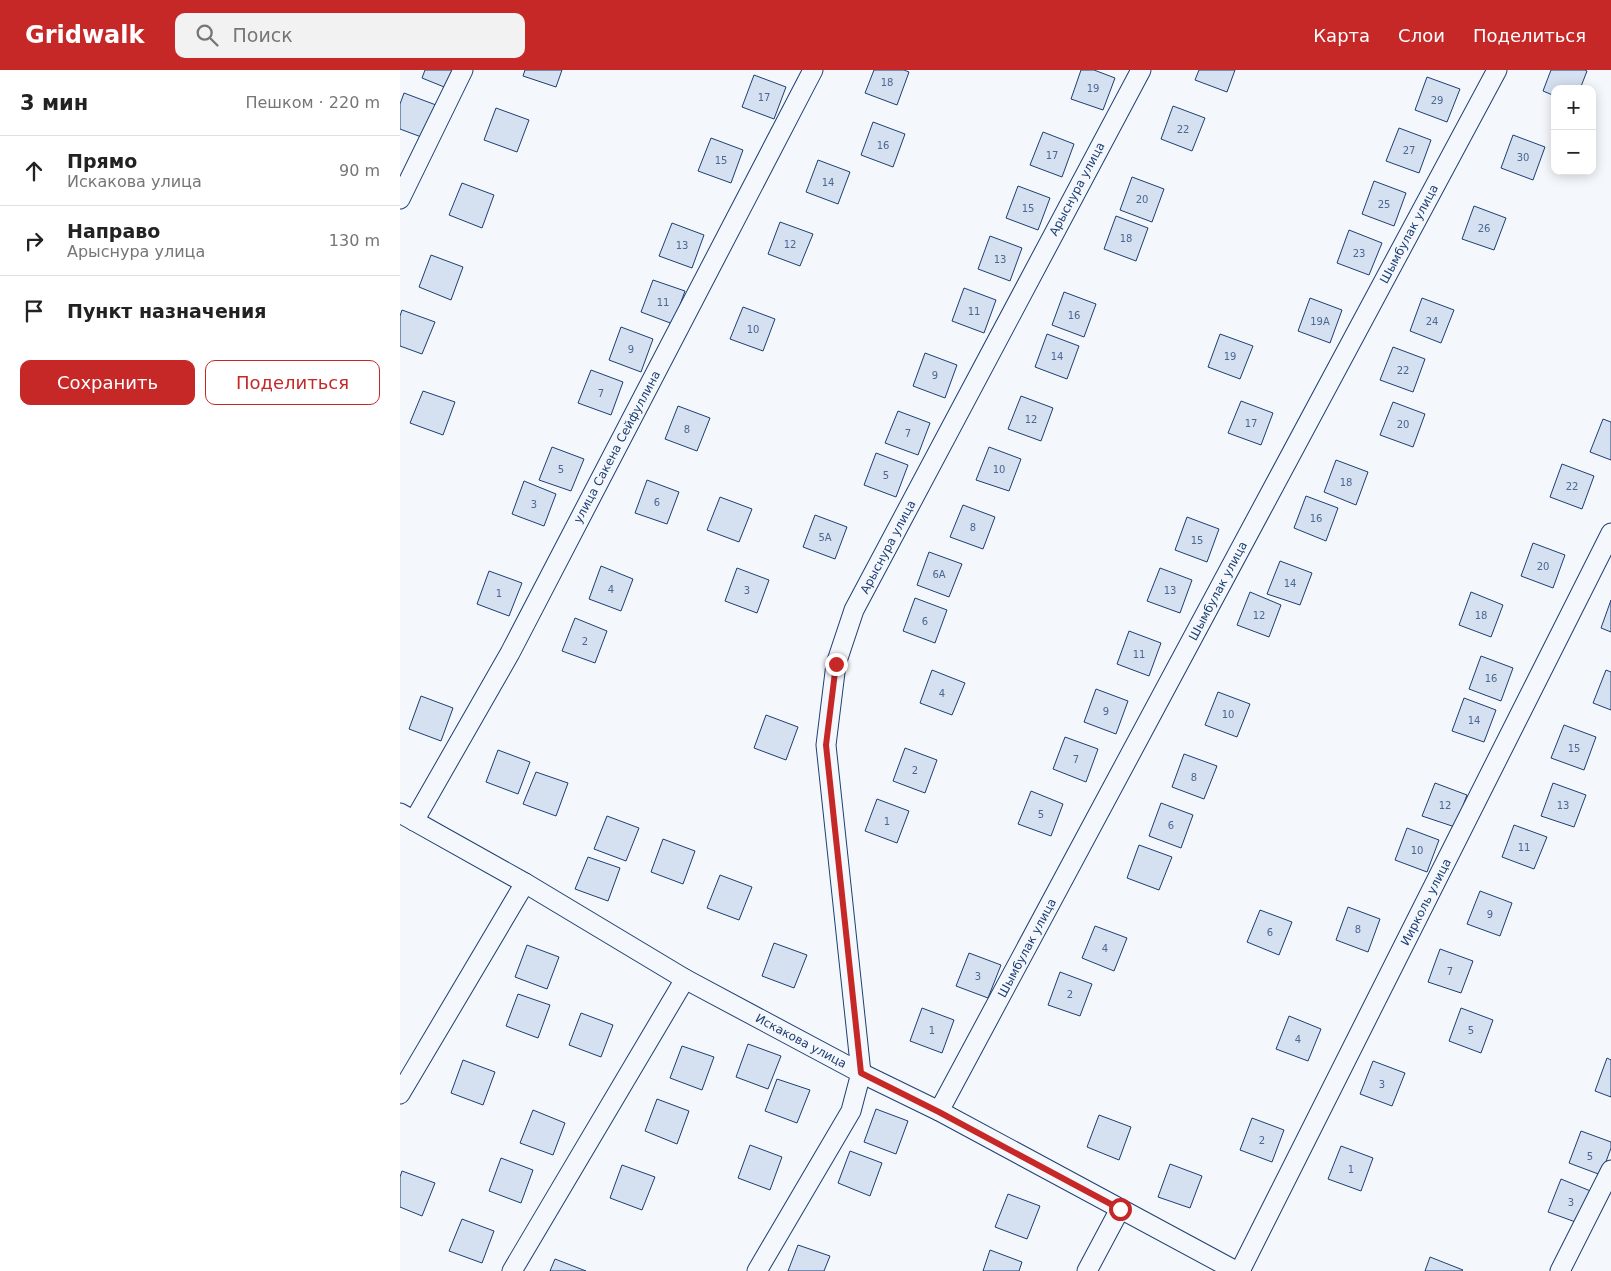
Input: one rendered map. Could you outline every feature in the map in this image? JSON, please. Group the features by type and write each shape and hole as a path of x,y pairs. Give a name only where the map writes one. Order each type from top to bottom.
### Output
{"street":[{"path":"400,199 463,70"},
{"name":"улица Сакена Сейфуллина","path":"407,817 510,653 813,70"},
{"name":"Арыснура улица","path":"861,1073 826,745 836,664 854,610 1141,70"},
{"name":"Шымбулак улица","path":"939,1112 1497,70"},
{"name":"Иирколь улица","path":"1240,1271 1611,533"},
{"name":"Искакова улица","path":"407,817 525,883 685,979 1236,1271"},
{"path":"400,1094 525,883"},
{"path":"512,1271 685,979"},
{"path":"757,1271 850,1111 861,1073"},
{"path":"1560,1271 1611,1170"},
{"path":"1087,1271 1120,1209"}],"building":[{"path":"425,70 462,70 454,91 422,78"},
{"path":"525,70 562,70 556,87 523,76"},
{"path":"874,70 904,70 909,72 897,105 865,93"},
{"path":"1081,70 1094,70 1115,78 1103,110 1071,99"},
{"path":"1199,70 1235,70 1227,92 1195,80"},
{"path":"1551,70 1587,71 1582,85 1551,85 1551,94 1543,91"},
{"path":"754,75 786,87 774,119 742,107"},
{"path":"1427,77 1460,89 1447,122 1415,110"},
{"path":"404,93 436,105 424,138 400,129 400,104"},
{"path":"1173,106 1205,118 1192,151 1161,139"},
{"path":"496,108 529,120 517,152 484,140"},
{"path":"873,122 905,134 893,167 861,155"},
{"path":"1399,128 1431,140 1419,173 1386,161"},
{"path":"1043,132 1074,144 1062,177 1030,165"},
{"path":"1513,135 1545,147 1533,180 1501,168"},
{"path":"711,138 743,150 731,183 698,171"},
{"path":"818,160 850,172 838,204 806,192"},
{"path":"1132,177 1164,189 1152,222 1120,210"},
{"path":"1374,181 1406,193 1394,226 1362,214"},
{"path":"462,183 494,195 482,228 449,215"},
{"path":"1018,186 1050,198 1038,230 1006,218"},
{"path":"1474,206 1506,218 1494,250 1462,239"},
{"path":"1116,216 1148,228 1136,261 1104,249"},
{"path":"780,222 813,234 800,266 768,254"},
{"path":"672,223 704,235 692,268 659,256"},
{"path":"1349,230 1382,243 1369,275 1337,263"},
{"path":"990,236 1022,248 1010,281 978,269"},
{"path":"431,255 463,267 451,300 419,287"},
{"path":"653,280 685,291 673,324 641,312"},
{"path":"964,288 996,300 984,333 952,321"},
{"path":"1064,292 1096,304 1084,337 1052,325"},
{"path":"1310,298 1342,310 1330,343 1298,331"},
{"path":"1422,298 1454,310 1441,343 1410,331"},
{"path":"743,307 775,319 763,351 730,339"},
{"path":"402,310 435,322 422,354 400,346 400,316"},
{"path":"621,327 653,339 641,372 609,360"},
{"path":"1047,334 1079,346 1067,379 1035,367"},
{"path":"1220,334 1253,346 1240,379 1208,367"},
{"path":"1393,347 1425,359 1413,392 1380,380"},
{"path":"925,353 957,365 945,398 913,386"},
{"path":"591,370 623,382 611,415 578,403"},
{"path":"423,391 455,402 443,435 410,423"},
{"path":"1021,396 1053,408 1041,441 1008,429"},
{"path":"1241,401 1273,413 1261,445 1228,433"},
{"path":"1393,402 1425,414 1413,447 1380,435"},
{"path":"678,406 710,418 697,451 665,439"},
{"path":"898,411 930,423 918,455 885,443"},
{"path":"1603,419 1611,422 1611,460 1590,452"},
{"path":"552,447 584,459 571,491 539,480"},
{"path":"989,447 1021,459 1009,491 976,480"},
{"path":"876,453 908,465 896,497 864,485"},
{"path":"1336,460 1368,472 1356,505 1324,492"},
{"path":"1562,464 1594,476 1582,509 1550,497"},
{"path":"647,480 679,492 667,524 635,513"},
{"path":"524,481 556,494 544,526 512,514"},
{"path":"1306,496 1338,508 1326,541 1294,528"},
{"path":"720,497 752,509 739,542 707,530"},
{"path":"963,505 995,517 983,549 950,537"},
{"path":"815,515 847,527 835,559 803,547"},
{"path":"1187,517 1219,529 1207,562 1175,550"},
{"path":"1533,543 1565,555 1553,588 1521,576"},
{"path":"929,552 962,564 949,597 917,585"},
{"path":"1280,561 1312,573 1300,605 1267,594"},
{"path":"601,566 633,579 621,611 589,599"},
{"path":"737,568 769,580 757,613 725,601"},
{"path":"1160,568 1192,580 1180,613 1147,601"},
{"path":"489,571 522,583 509,616 477,604"},
{"path":"1250,592 1281,605 1269,637 1237,625"},
{"path":"1471,592 1503,605 1491,637 1459,625"},
{"path":"915,598 947,610 935,643 903,631"},
{"path":"1611,600 1611,632 1601,628"},
{"path":"575,618 607,631 595,663 562,651"},
{"path":"1129,631 1161,643 1149,676 1117,664"},
{"path":"1481,656 1513,668 1501,701 1469,689"},
{"path":"932,670 965,683 952,715 920,703"},
{"path":"1606,670 1611,672 1611,710 1593,703"},
{"path":"1096,689 1128,701 1116,734 1084,722"},
{"path":"1218,692 1250,704 1237,737 1205,725"},
{"path":"421,696 453,708 441,741 409,729"},
{"path":"1464,698 1496,710 1484,742 1452,731"},
{"path":"766,715 798,727 786,760 754,748"},
{"path":"1564,725 1596,737 1584,770 1551,758"},
{"path":"1065,737 1098,749 1086,782 1053,769"},
{"path":"905,748 937,760 925,793 893,781"},
{"path":"498,750 530,762 518,794 486,782"},
{"path":"1184,754 1217,766 1204,799 1172,787"},
{"path":"536,772 568,783 556,816 523,804"},
{"path":"1435,783 1467,795 1455,827 1422,816"},
{"path":"1553,783 1586,795 1574,827 1541,816"},
{"path":"1031,791 1063,804 1051,836 1018,824"},
{"path":"877,799 909,811 897,843 865,831"},
{"path":"1161,803 1193,815 1181,848 1149,836"},
{"path":"607,816 639,828 626,861 594,849"},
{"path":"1514,825 1547,837 1534,869 1502,857"},
{"path":"1407,828 1439,840 1427,872 1395,860"},
{"path":"663,839 695,851 683,884 651,872"},
{"path":"1139,845 1172,857 1159,890 1127,878"},
{"path":"588,857 620,868 608,901 575,889"},
{"path":"720,875 752,887 739,920 707,908"},
{"path":"1480,891 1512,903 1500,936 1467,924"},
{"path":"1348,907 1380,919 1368,952 1336,940"},
{"path":"1260,910 1292,922 1279,955 1247,942"},
{"path":"1095,926 1127,938 1114,971 1082,958"},
{"path":"774,943 807,955 794,988 762,976"},
{"path":"527,945 559,957 547,989 515,977"},
{"path":"1440,949 1473,961 1461,993 1428,982"},
{"path":"969,953 1001,965 988,998 956,986"},
{"path":"1060,972 1092,984 1080,1016 1048,1005"},
{"path":"518,994 550,1005 538,1038 506,1026"},
{"path":"922,1008 954,1020 942,1053 910,1041"},
{"path":"1461,1008 1493,1020 1481,1053 1449,1041"},
{"path":"581,1013 613,1025 601,1057 569,1045"},
{"path":"1289,1016 1321,1029 1308,1061 1276,1049"},
{"path":"748,1044 781,1056 768,1089 736,1077"},
{"path":"682,1046 714,1057 702,1090 670,1078"},
{"path":"1607,1058 1611,1060 1611,1097 1595,1091"},
{"path":"463,1060 495,1072 483,1105 451,1093"},
{"path":"1373,1061 1405,1073 1392,1106 1360,1094"},
{"path":"777,1079 810,1090 797,1123 765,1111"},
{"path":"657,1099 689,1111 677,1144 645,1131"},
{"path":"876,1109 908,1121 896,1154 864,1142"},
{"path":"533,1110 565,1123 553,1155 520,1143"},
{"path":"1099,1115 1131,1127 1119,1160 1087,1147"},
{"path":"1252,1118 1284,1130 1272,1162 1240,1150"},
{"path":"1581,1131 1611,1142 1611,1148 1601,1175 1569,1163"},
{"path":"750,1145 782,1157 770,1190 738,1178"},
{"path":"1341,1146 1373,1158 1361,1191 1328,1179"},
{"path":"850,1151 882,1163 870,1196 838,1183"},
{"path":"501,1158 533,1170 521,1203 489,1191"},
{"path":"1170,1164 1202,1176 1190,1208 1158,1197"},
{"path":"622,1165 655,1177 642,1210 610,1198"},
{"path":"402,1171 435,1183 422,1216 400,1207 400,1177"},
{"path":"1561,1179 1593,1192 1581,1224 1548,1212"},
{"path":"1008,1194 1040,1206 1027,1239 995,1227"},
{"path":"462,1219 494,1231 482,1263 449,1251"},
{"path":"798,1245 830,1256 824,1271 788,1271"},
{"path":"990,1250 1022,1262 1019,1271 983,1271"},
{"path":"1430,1257 1463,1270 1425,1271"},
{"path":"555,1259 586,1271 550,1271"}],"route":[{"path":"836,664 826,745 861,1073 939,1112 1120,1209"}]}
